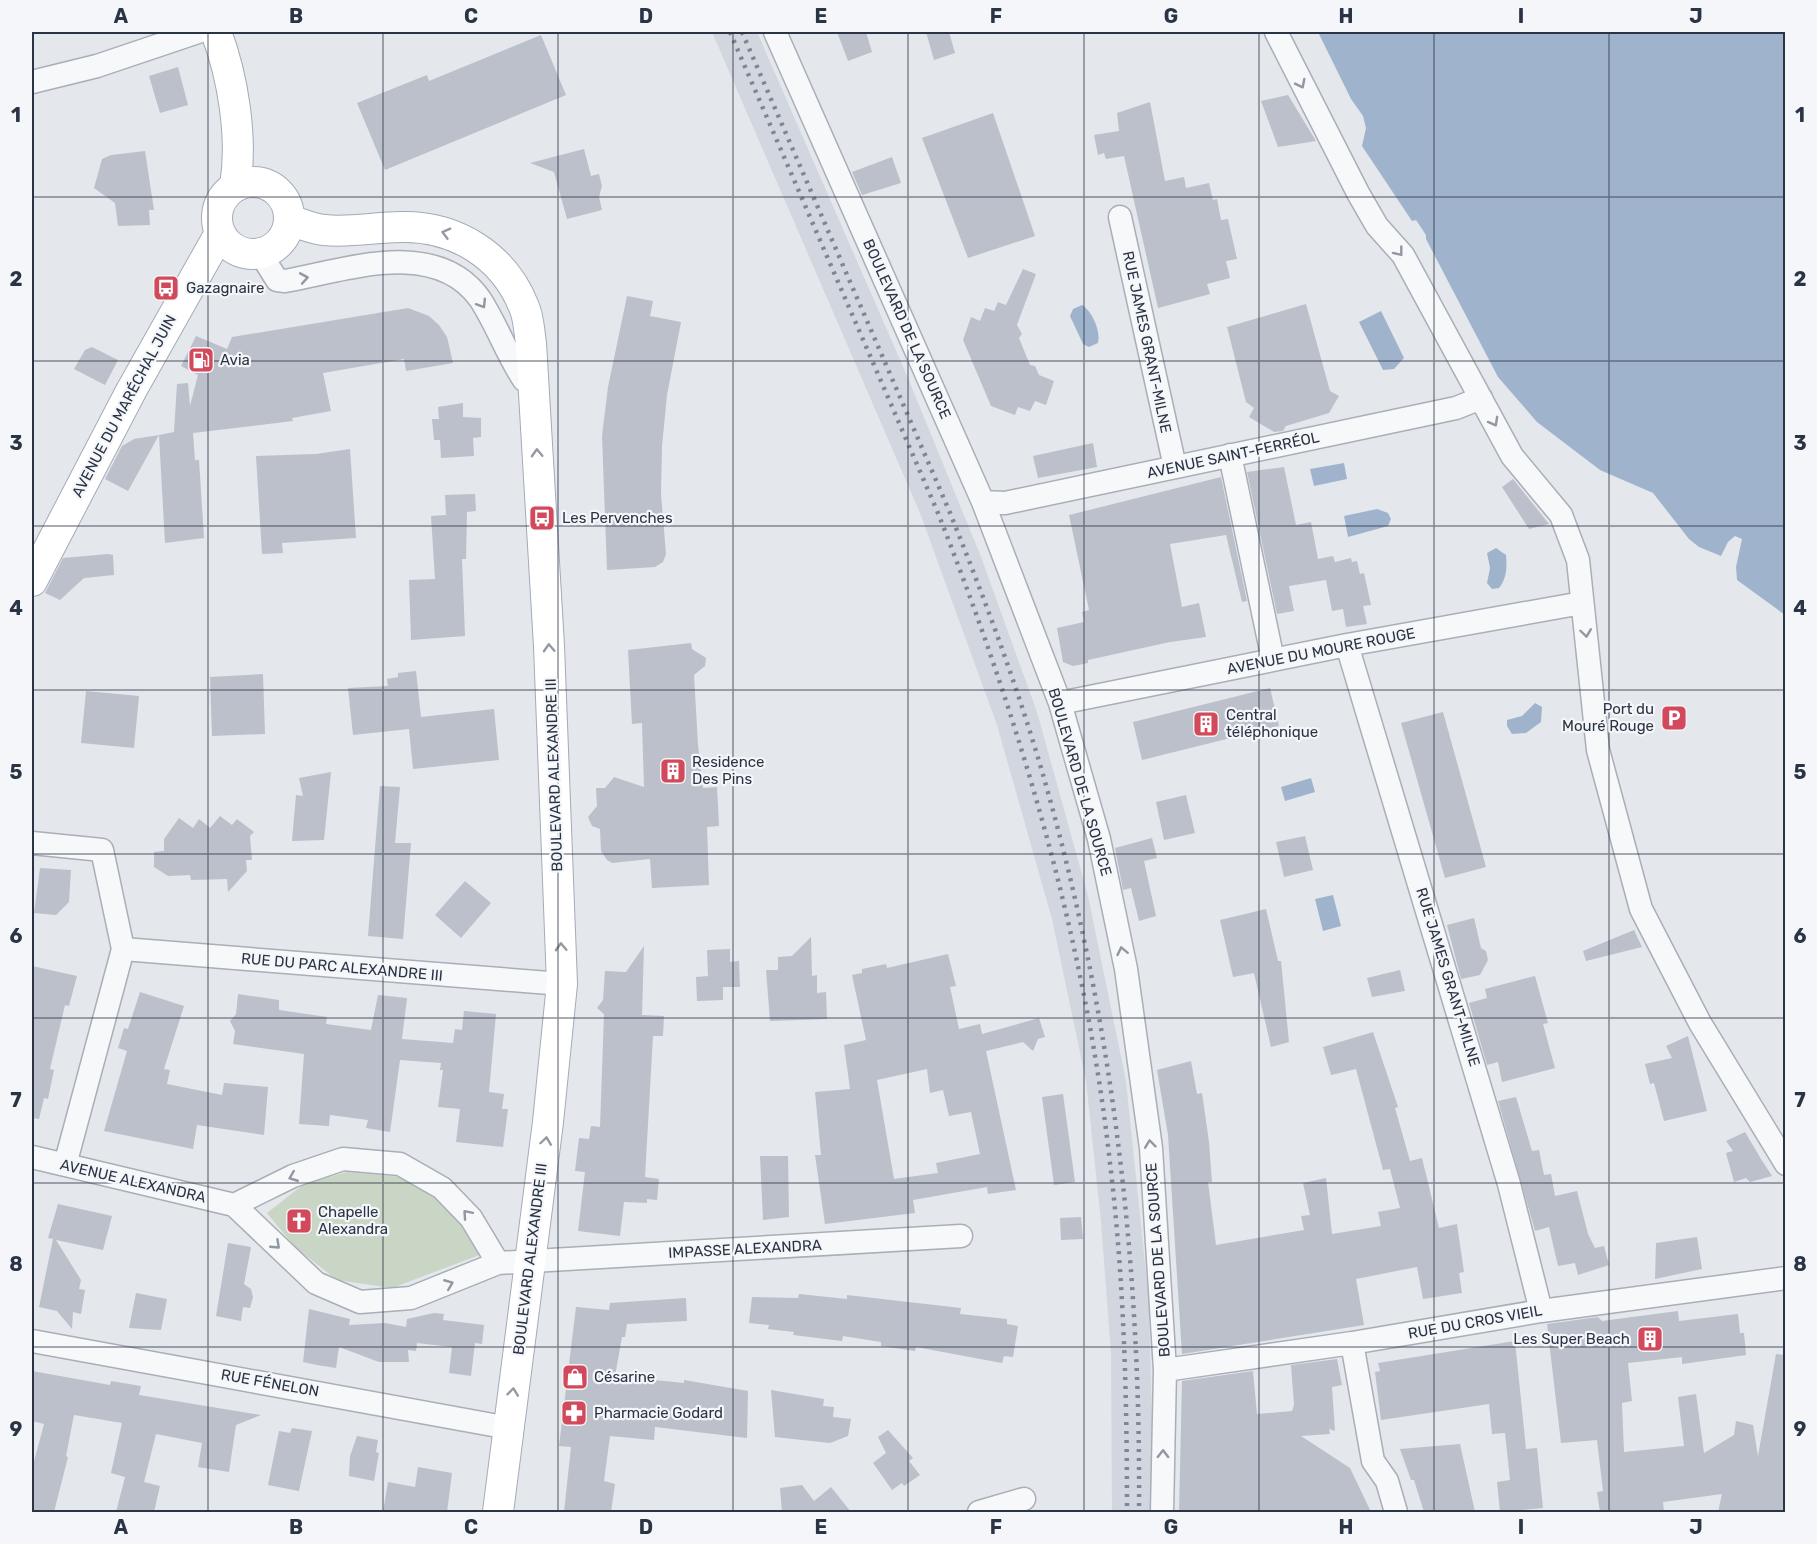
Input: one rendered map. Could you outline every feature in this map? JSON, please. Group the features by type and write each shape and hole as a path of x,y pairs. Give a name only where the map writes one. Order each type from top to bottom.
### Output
{"main road":[{"path":"216,32 226,58 235,122 237,170 247,184"},
{"path":"238,32 237,51 246,121 247,184"},
{"path":"247,184 269,185 284,200 289,220 280,242 260,253 237,251 220,233 216,220 218,207 225,195 247,184"},
{"name":"BOULEVARD ALEXANDRE III","path":"289,220 331,231 404,227 430,229 454,235 478,247 497,263 514,286 525,309 534,379 551,683 562,984 548,1122 498,1512"},
{"name":"AVENUE DU MARÉCHAL JUIN","path":"32,581 137,381 220,233"}],"street":[{"path":"32,82 97,66 198,32"},
{"name":"BOULEVARD DE LA SOURCE","path":"776,32 983,502 1060,703 1099,839 1126,969 1151,1148 1165,1370 1162,1512"},
{"path":"1276,32 1377,226 1403,255 1512,456 1550,501 1570,533 1578,560 1598,750 1629,873 1641,909 1700,1023 1785,1164"},
{"name":"RUE JAMES GRANT-MILNE","path":"1120,217 1174,467"},
{"path":"260,253 277,280 285,281 398,261 426,264 445,270 463,280 479,298 509,358 524,380 534,379"},
{"name":"AVENUE SAINT-FERRÉOL","path":"983,502 1005,503 1456,408 1481,398"},
{"path":"1230,455 1274,660"},
{"name":"AVENUE DU MOURE ROUGE","path":"1060,703 1347,645 1582,603"},
{"name":"RUE JAMES GRANT-MILNE","path":"1347,645 1509,1184 1541,1311"},
{"path":"32,843 102,850 123,949 65,1165"},
{"name":"RUE DU PARC ALEXANDRE III","path":"123,949 562,984"},
{"name":"AVENUE ALEXANDRA","path":"32,1157 234,1205"},
{"path":"498,1263 471,1218 457,1203 442,1188 400,1164 343,1160 293,1176 234,1205 316,1283 360,1302 411,1298 498,1263 530,1262"},
{"name":"IMPASSE ALEXANDRA","path":"530,1262 961,1236"},
{"name":"RUE DU CROS VIEIL","path":"1165,1370 1352,1343 1541,1311 1785,1278"},
{"name":"RUE FÉNELON","path":"32,1341 509,1428"},
{"path":"1352,1343 1373,1461 1387,1481 1396,1512"},
{"path":"979,1512 1024,1499"}],"shaded area":[{"path":"712,32 757,32 908,378 981,557 1037,712 1088,896 1126,1081 1149,1302 1154,1512 1112,1512 1111,1353 1101,1221 1086,1081 1052,919 997,725 920,513"}],"green space":[{"path":"347,1172 401,1177 440,1200 463,1223 482,1254 392,1288 337,1280 295,1247 267,1213 304,1184"}],"water":[{"path":"1318,32 1785,32 1785,615 1737,580 1736,567 1742,539 1735,536 1728,542 1721,556 1699,547 1689,539 1653,493 1600,470 1537,422 1498,377 1426,239 1426,235 1416,220 1412,221 1362,146 1366,128 1363,116 1351,99"},
{"path":"1082,305 1092,316 1099,338 1098,343 1089,347 1083,344 1070,316 1073,309"},
{"path":"1381,311 1404,358 1394,369 1383,370 1359,322"},
{"path":"1344,463 1347,479 1314,486 1310,469"},
{"path":"1377,509 1388,513 1391,519 1388,526 1348,537 1344,516"},
{"path":"1496,548 1506,555 1506,568 1502,584 1499,588 1492,589 1487,583 1490,568 1487,553"},
{"path":"1535,703 1542,707 1541,722 1526,733 1512,734 1507,726 1507,720 1522,716"},
{"path":"1311,778 1315,792 1285,801 1281,787"},
{"path":"1333,895 1341,926 1323,931 1315,899"}],"building":[{"path":"837,32 866,32 872,52 848,61"},
{"path":"926,32 949,32 955,53 934,60"},
{"path":"541,35 566,95 385,170 357,103 427,75 429,81"},
{"path":"178,67 188,105 160,113 149,76"},
{"path":"1288,95 1316,141 1278,147 1261,101"},
{"path":"1150,102 1165,181 1184,177 1186,188 1209,183 1213,200 1217,199 1221,220 1228,219 1237,259 1226,261 1230,278 1207,284 1210,294 1158,308 1124,156 1106,159 1104,153 1098,155 1094,135 1119,131 1117,113"},
{"path":"993,113 1035,236 968,258 922,138"},
{"path":"584,149 591,176 599,174 602,186 599,197 602,210 567,219 554,172 530,163"},
{"path":"145,151 154,210 149,210 150,225 118,226 115,203 94,188 102,159 111,155"},
{"path":"892,157 901,183 862,195 852,172"},
{"path":"1023,269 1036,274 1017,325 1022,334 1019,338 1030,365 1035,366 1039,375 1054,381 1046,405 1035,401 1030,411 1018,407 1015,415 991,406 963,340 971,317 980,321 985,308 994,311 998,302 1006,305"},
{"path":"627,296 653,301 650,316 681,322 667,395 662,446 661,494 666,554 663,562 655,567 607,570 602,436 608,387"},
{"path":"1306,304 1330,391 1339,396 1329,413 1286,426 1283,431 1274,432 1249,417 1254,408 1246,402 1227,327"},
{"path":"408,308 429,316 439,325 447,337 453,363 406,371 404,359 323,373 331,411 292,418 293,421 193,433 195,460 199,460 204,538 165,543 159,435 174,432 177,384 188,383 190,406 198,375 181,366 196,336 227,349 232,337"},
{"path":"92,347 118,360 105,385 74,369 85,350"},
{"path":"463,403 463,417 481,418 481,437 473,438 474,456 441,458 440,440 434,440 432,419 439,419 438,407"},
{"path":"159,435 128,491 105,479 122,446 134,439"},
{"path":"1093,443 1097,467 1038,478 1033,456"},
{"path":"350,449 356,538 282,543 283,553 262,554 256,456 316,454"},
{"path":"1284,467 1296,525 1311,522 1318,559 1333,556 1335,562 1351,558 1352,562 1357,561 1360,574 1364,573 1371,605 1363,606 1367,624 1346,627 1343,609 1332,611 1326,580 1289,586 1294,611 1277,614 1247,472"},
{"path":"1221,477 1247,601 1242,602 1226,535 1170,544 1182,607 1199,603 1206,637 1170,642 1088,660 1088,663 1073,666 1063,662 1057,628 1084,622 1082,612 1089,610 1069,515"},
{"path":"1513,479 1549,524 1529,529 1502,487"},
{"path":"475,494 476,511 467,512 466,559 462,559 465,636 411,640 409,580 435,579 431,516 446,515 445,495"},
{"path":"113,555 114,575 84,578 60,600 45,593 63,558"},
{"name":"Residence Des Pins","path":"691,643 692,649 706,658 705,666 694,675 698,745 703,788 717,787 719,826 707,827 709,885 652,888 650,859 612,863 607,860 601,851 600,829 592,826 588,817 597,806 596,788 605,788 614,777 644,787 642,723 632,724 628,650"},
{"path":"416,671 421,717 494,709 499,760 413,769 409,729 353,735 348,688 388,686 387,679 398,677 398,673"},
{"path":"263,674 265,734 212,736 210,677"},
{"name":"Central téléphonique","path":"1270,688 1279,726 1142,760 1133,722"},
{"path":"86,691 139,696 134,748 81,743"},
{"path":"1443,712 1486,867 1445,878 1401,723"},
{"path":"331,772 324,840 292,841 296,795 303,796 299,778"},
{"path":"380,786 400,787 395,843 411,843 403,939 368,936"},
{"path":"1186,795 1195,833 1164,840 1156,802"},
{"path":"220,816 232,825 237,819 254,832 250,836 252,860 246,860 247,871 228,892 227,879 191,880 190,875 168,876 154,867 154,852 164,851 164,839 179,818 193,828 199,819 210,828"},
{"path":"1305,836 1313,870 1284,877 1276,842"},
{"path":"1152,838 1157,858 1144,861 1156,916 1139,921 1131,888 1123,890 1115,848"},
{"path":"40,868 71,870 69,902 56,915 34,913"},
{"path":"465,881 491,903 461,938 435,915"},
{"path":"1266,909 1278,961 1281,961 1289,1042 1271,1047 1254,973 1233,977 1220,920"},
{"path":"1474,918 1481,948 1486,951 1488,960 1480,975 1461,979 1447,925"},
{"path":"1634,930 1642,947 1586,961 1583,951"},
{"path":"811,937 812,976 817,975 817,993 826,992 827,1019 770,1021 766,970 778,970 778,957 792,956"},
{"path":"644,946 642,1015 664,1016 663,1036 653,1036 645,1177 659,1179 657,1200 647,1199 647,1203 624,1202 620,1236 578,1231 585,1172 575,1171 579,1138 589,1139 591,1126 600,1127 604,1014 597,1008 603,1000 605,971 626,972"},
{"path":"730,949 730,962 739,961 740,987 723,987 723,1000 697,1001 696,977 708,976 707,950"},
{"path":"948,954 956,986 950,987 959,1029 980,1024 982,1034 1039,1018 1045,1037 1038,1039 1033,1051 1023,1042 986,1051 1016,1190 988,1194 987,1187 913,1200 915,1213 825,1224 815,1155 821,1155 815,1092 850,1089 844,1045 866,1040 852,975 862,973 862,969 886,964 887,968","holes":["927,1069 930,1093 943,1090 949,1116 971,1112 980,1154 936,1163 938,1173 894,1179 877,1080"]},
{"path":"32,966 77,976 69,1006 65,1005 50,1069 54,1070 48,1099 44,1098 39,1119 32,1118"},
{"path":"1400,970 1405,991 1372,997 1367,978"},
{"path":"1535,976 1548,1023 1543,1024 1555,1068 1502,1082 1498,1062 1487,1065 1469,1003 1487,998 1485,989"},
{"path":"140,992 184,1006 164,1069 170,1070 167,1084 222,1095 224,1083 268,1087 264,1135 197,1125 193,1149 104,1131 127,1051 118,1048 124,1028 128,1029"},
{"path":"238,994 279,1000 279,1010 327,1017 326,1024 371,1030 378,995 407,998 402,1039 453,1043 455,1029 462,1030 464,1011 496,1014 489,1092 504,1094 502,1109 508,1109 503,1147 456,1142 460,1109 438,1107 443,1070 440,1070 441,1063 400,1060 390,1132 366,1128 368,1120 330,1115 329,1126 299,1124 304,1054 233,1044 235,1031 230,1021 236,1014"},
{"path":"1373,1032 1398,1107 1395,1108 1410,1161 1422,1158 1439,1228 1457,1224 1464,1272 1459,1273 1462,1293 1423,1299 1417,1267 1356,1279 1364,1325 1182,1354 1168,1135 1157,1070 1191,1061 1197,1094 1202,1093 1209,1142 1212,1182 1208,1182 1216,1245 1304,1230 1301,1216 1310,1215 1303,1183 1326,1178 1332,1234 1381,1226 1378,1212 1400,1208 1390,1169 1383,1170 1356,1069 1331,1075 1323,1047"},
{"path":"1688,1036 1707,1111 1664,1121 1654,1083 1650,1084 1645,1064 1672,1058 1666,1046"},
{"path":"1063,1094 1075,1182 1054,1185 1042,1097"},
{"path":"1516,1097 1532,1151 1539,1150 1544,1175 1551,1174 1555,1196 1577,1191 1588,1234 1595,1248 1604,1246 1609,1265 1578,1275 1575,1263 1558,1266 1549,1227 1535,1231 1498,1101"},
{"path":"1745,1132 1772,1176 1750,1182 1746,1178 1734,1182 1726,1153 1733,1151 1726,1141"},
{"path":"760,1156 788,1156 789,1217 763,1220"},
{"path":"58,1204 112,1216 103,1250 56,1240 81,1280 79,1289 85,1290 81,1314 73,1312 72,1329 57,1311 39,1307 53,1239 48,1238"},
{"path":"1081,1217 1083,1239 1061,1240 1060,1218"},
{"path":"1697,1237 1702,1269 1655,1279 1656,1243"},
{"path":"228,1243 251,1247 244,1284 251,1289 253,1297 250,1308 243,1307 241,1321 216,1316"},
{"path":"136,1293 167,1299 161,1330 129,1328"},
{"path":"799,1294 847,1299 847,1295 961,1308 960,1314 1007,1319 1007,1324 1018,1326 1013,1357 1004,1356 1002,1363 916,1347 915,1351 881,1346 881,1342 843,1336 842,1341 793,1335 794,1332 768,1329 769,1325 749,1323 752,1297 798,1298"},
{"path":"686,1298 687,1321 627,1324 625,1337 622,1337 615,1376 684,1383 684,1380 748,1391 747,1438 655,1427 654,1440 610,1436 604,1481 615,1484 611,1512 564,1512 571,1447 559,1446 576,1307 609,1310 610,1303"},
{"path":"309,1309 350,1319 349,1325 385,1323 406,1327 407,1319 434,1313 444,1314 443,1320 484,1325 482,1344 475,1343 471,1376 449,1373 452,1347 417,1343 416,1351 408,1350 409,1362 379,1362 339,1347 336,1368 317,1365 303,1362"},
{"path":"1678,1311 1679,1321 1738,1314 1740,1333 1744,1333 1746,1355 1682,1364 1682,1357 1628,1363 1632,1401 1622,1403 1624,1452 1684,1446 1678,1397 1696,1394 1704,1453 1734,1435 1736,1421 1753,1425 1758,1456 1776,1354 1785,1355 1785,1512 1718,1512 1722,1494 1663,1502 1664,1512 1600,1512 1597,1492 1603,1491 1597,1440 1561,1443 1547,1324 1598,1317 1602,1321"},
{"path":"1515,1341 1526,1449 1537,1448 1543,1508 1500,1512 1497,1482 1510,1480 1505,1433 1492,1434 1489,1404 1381,1420 1375,1372 1380,1371 1378,1363"},
{"path":"1337,1359 1342,1385 1332,1387 1335,1431 1329,1429 1330,1434 1301,1436 1350,1468 1371,1512 1179,1512 1182,1381 1253,1371 1257,1414 1292,1411 1294,1405 1291,1365"},
{"path":"32,1371 110,1385 111,1381 141,1386 139,1395 261,1415 236,1425 229,1472 198,1467 202,1443 156,1434 144,1482 160,1486 154,1512 116,1512 125,1477 111,1473 122,1423 74,1415 66,1456 68,1457 54,1512 32,1512 32,1469 44,1424 32,1421"},
{"path":"771,1390 824,1399 823,1406 834,1407 833,1417 851,1419 848,1436 830,1443 775,1437"},
{"path":"292,1428 312,1431 299,1491 268,1485 279,1431 290,1433"},
{"path":"888,1430 913,1458 909,1461 920,1475 904,1486 902,1483 892,1490 873,1463 886,1453 878,1437"},
{"path":"357,1436 378,1440 376,1452 379,1453 374,1481 349,1476 350,1456"},
{"path":"1460,1444 1475,1512 1424,1512 1414,1480 1411,1480 1400,1449"},
{"path":"418,1467 452,1473 447,1512 383,1512 388,1482 415,1487"},
{"path":"802,1485 814,1501 831,1487 851,1512 782,1512 780,1488"}],"railway":[{"path":"730,32 938,513 996,671 1045,832 1084,996 1099,1079 1110,1163 1119,1250 1124,1338 1127,1512"},
{"path":"742,32 948,508 1003,650 1049,796 1072,884 1091,973 1107,1062 1119,1151 1129,1241 1135,1331 1139,1512"}],"place":[{"name":"Gazagnaire","path":"166,288"},
{"name":"Avia","path":"201,360"},
{"name":"Les Pervenches","path":"542,518"},
{"name":"Port du Mouré Rouge","path":"1674,718"},
{"name":"Central téléphonique","path":"1206,724"},
{"name":"Residence Des Pins","path":"673,771"},
{"name":"Chapelle Alexandra","path":"299,1221"},
{"name":"Les Super Beach","path":"1650,1339"},
{"name":"Césarine","path":"575,1377"},
{"name":"Pharmacie Godard","path":"574,1413"}]}
